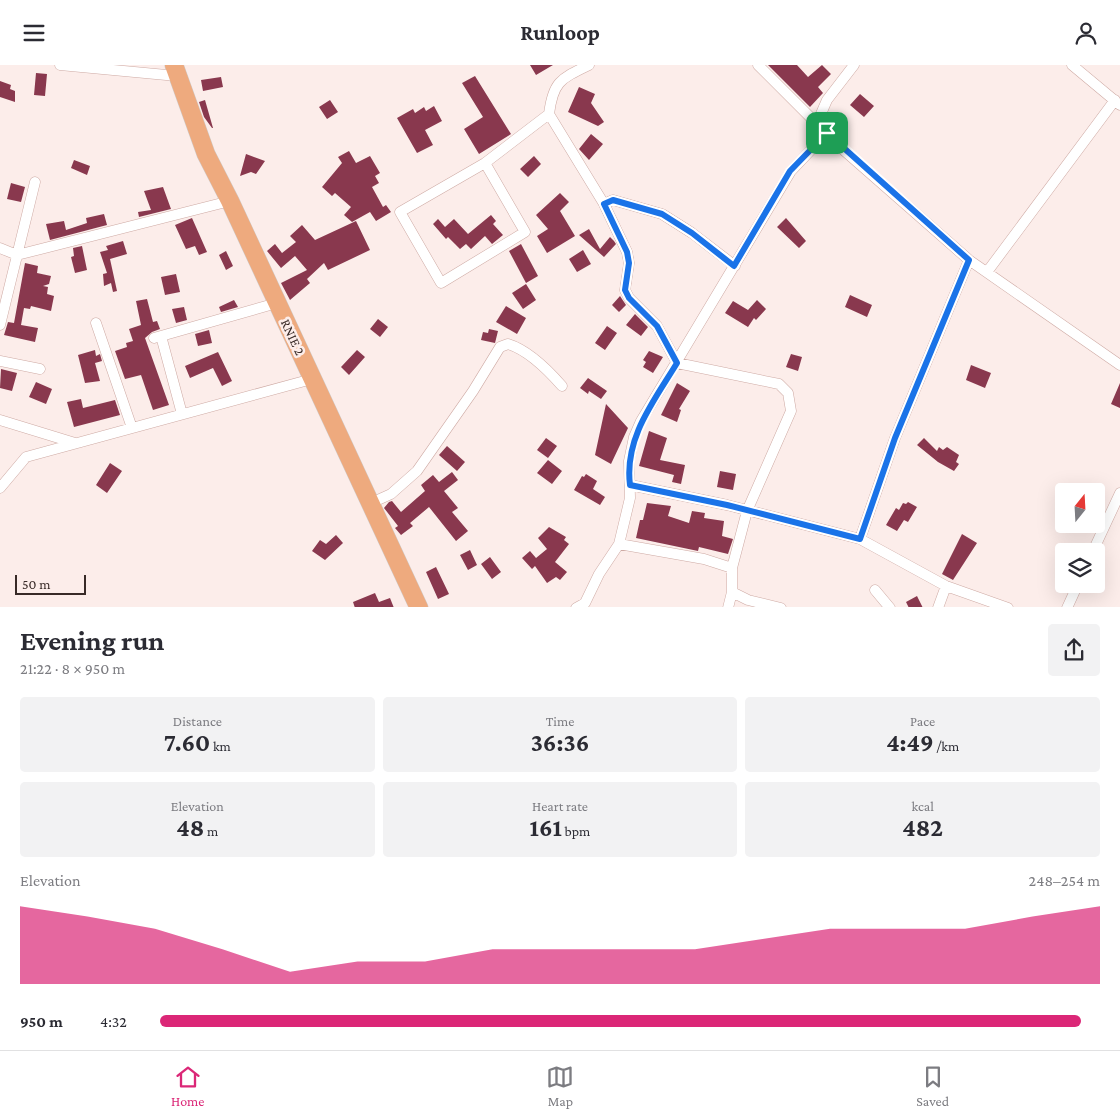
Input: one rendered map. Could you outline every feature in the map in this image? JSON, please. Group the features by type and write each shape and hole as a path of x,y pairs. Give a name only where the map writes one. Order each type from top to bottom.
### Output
{"highway":[{"name":"RNIE 2","path":"176,68 206,154 230,201 419,607"}],"street":[{"path":"60,65 176,68"},
{"path":"589,65 562,79 552,91 549,114 604,204 627,252 629,263 625,290 629,298 657,326 677,363 779,384 788,393 790,411 747,511 732,567 732,592 728,607"},
{"path":"758,65 827,133 969,260 1120,365"},
{"path":"817,123 827,100 854,65"},
{"path":"986,272 1117,102 1072,65"},
{"path":"485,163 525,232 442,283 400,212 485,163 549,114"},
{"path":"576,607 585,603 599,574 620,544 630,498 629,461 634,437 641,421 790,171 827,133"},
{"path":"0,325 35,182"},
{"path":"604,204 613,200 662,214 692,233 734,266"},
{"path":"0,248 18,255 230,201"},
{"path":"860,539 895,438 969,260"},
{"path":"182,414 158,337 277,303"},
{"path":"96,323 132,428"},
{"path":"371,503 391,494 417,471 473,391 500,347 508,344 516,347 550,372 562,387"},
{"path":"0,361 40,369"},
{"path":"0,488 26,457 312,379"},
{"path":"0,420 76,443"},
{"path":"630,485 860,539 946,586 1008,607"},
{"path":"1097,543 1120,493"},
{"path":"620,544 704,559 732,567"},
{"path":"938,607 946,586"},
{"path":"875,591 890,607"},
{"path":"732,592 748,600 781,607"},
{"path":"1067,607 1074,593"}],"building":[{"path":"530,65 553,65 536,75"},
{"path":"768,65 797,65 808,77 822,65 831,74 818,87 823,93 810,107"},
{"path":"36,73 47,74 45,96 34,95"},
{"path":"475,76 511,134 479,154 464,129 483,117 462,83"},
{"path":"221,77 223,87 203,91 201,80"},
{"path":"0,81 11,85 10,89 15,91 15,102 0,97"},
{"path":"579,87 595,94 591,103 604,122 598,126 568,112"},
{"path":"860,94 874,106 864,117 850,105"},
{"path":"205,100 213,128 204,117 199,102"},
{"path":"330,100 338,112 327,119 319,107"},
{"path":"434,106 442,121 425,130 433,145 417,153 397,118 413,109 415,113 424,107 426,111"},
{"path":"591,134 603,144 589,160 579,149"},
{"path":"349,151 356,163 370,156 380,173 375,176 379,183 372,187 383,207 386,205 391,212 376,221 370,212 352,222 344,215 351,207 335,193 332,196 322,187 342,163 338,157"},
{"path":"246,154 265,161 256,174 251,172 240,176"},
{"path":"534,156 541,164 528,177 520,169"},
{"path":"74,160 90,166 87,175 71,168"},
{"path":"11,183 25,187 21,202 7,199"},
{"path":"163,187 171,209 139,217 138,212 151,210 144,191"},
{"path":"560,193 569,202 560,211 575,236 547,253 537,236 548,229 536,215"},
{"path":"104,214 107,225 50,240 46,224 64,221 66,230 87,223 86,218"},
{"path":"491,215 496,221 493,224 503,235 492,244 485,236 471,249 466,244 460,249 448,237 446,239 433,224 438,219 445,227 454,219 468,234"},
{"path":"192,218 207,252 199,255 195,246 186,249 175,225"},
{"path":"786,218 806,241 799,248 777,227"},
{"path":"356,221 370,250 328,270 324,263 307,279 310,283 290,300 281,283 307,270 295,256 281,268 267,251 275,244 282,253 296,242 290,236 302,225 315,240"},
{"path":"589,229 600,249 610,237 616,244 604,257 579,235"},
{"path":"123,241 127,254 110,259 117,291 113,292 111,283 104,286 103,274 107,273 100,252 108,250 106,246"},
{"path":"521,244 538,276 526,283 509,251"},
{"path":"82,246 87,270 75,273 71,257 74,256 73,248"},
{"path":"583,250 591,264 577,272 569,259"},
{"path":"226,251 233,266 226,270 219,255"},
{"path":"25,263 38,266 37,273 51,276 49,284 43,286 48,287 47,294 54,296 51,311 31,306 30,309 24,308 21,325 38,328 35,342 4,335 8,322 14,323"},
{"path":"176,274 180,292 165,295 161,277"},
{"path":"526,284 536,300 523,309 512,293"},
{"path":"850,295 872,305 867,317 845,307"},
{"path":"620,296 626,305 619,312 612,305"},
{"path":"147,299 153,322 157,321 160,329 152,332 145,338 169,405 153,410 141,375 125,379 115,351 127,347 126,343 133,341 129,329 141,325 136,301"},
{"path":"234,300 238,307 221,312 219,307"},
{"path":"757,300 766,309 756,320 754,318 748,327 725,313 733,301 748,310"},
{"path":"506,306 526,318 517,334 496,322"},
{"path":"184,307 187,320 176,323 172,309"},
{"path":"635,314 648,327 641,336 626,325"},
{"path":"378,319 388,327 380,337 370,329"},
{"path":"607,326 617,333 605,350 595,343"},
{"path":"489,329 498,331 495,343 481,340 483,332 488,333"},
{"path":"209,330 212,343 198,346 195,334"},
{"path":"95,350 96,356 100,354 102,361 95,363 100,381 85,383 78,355"},
{"path":"357,350 365,357 349,375 341,367"},
{"path":"649,351 663,357 653,373 643,367 646,362 643,360"},
{"path":"218,352 232,381 222,386 213,368 190,378 185,366"},
{"path":"791,354 802,357 798,371 786,367"},
{"path":"971,365 991,373 985,388 966,380"},
{"path":"1,369 17,373 12,391 0,388"},
{"path":"588,378 607,391 601,399 589,391 588,394 580,388"},
{"path":"36,382 52,389 46,404 29,397"},
{"path":"677,383 690,391 679,409 681,410 677,422 661,415"},
{"path":"1120,383 1120,408 1111,404"},
{"path":"81,399 83,408 115,400 120,415 74,427 67,402"},
{"path":"606,404 628,428 611,464 595,455"},
{"path":"649,431 667,438 660,460 685,465 681,484 672,482 674,475 639,466"},
{"path":"546,438 557,446 548,458 537,450"},
{"path":"924,438 937,451 939,447 943,450 947,447 959,455 956,462 959,464 954,471 938,462 917,445"},
{"path":"447,446 465,462 457,471 439,455"},
{"path":"548,460 562,471 552,484 537,473"},
{"path":"110,463 122,471 107,493 96,485"},
{"path":"720,471 736,474 733,490 717,487"},
{"path":"452,472 458,480 444,491 458,508 452,512 468,531 456,541 429,507 410,523 413,526 401,535 395,528 398,526 384,508 392,501 401,512 425,491 421,485 433,475 439,482"},
{"path":"586,474 597,481 593,489 605,497 600,505 574,490 582,476 584,477"},
{"path":"908,502 917,507 908,522 904,520 897,531 886,525 896,508 899,510 903,503 906,504"},
{"path":"647,503 671,506 668,516 689,523 692,511 705,513 704,518 724,521 722,536 733,539 728,554 699,547 698,551 636,538 640,520 643,520"},
{"path":"549,527 566,537 564,540 569,544 555,562 567,572 560,580 556,577 547,583 535,566 532,569 522,558 530,551 536,558 547,549 538,538"},
{"path":"962,534 977,543 953,580 942,574"},
{"path":"336,535 343,543 325,560 312,551 320,540 326,544"},
{"path":"470,550 477,565 468,570 460,555"},
{"path":"490,557 501,572 492,579 481,564"},
{"path":"436,567 449,594 438,599 426,572"},
{"path":"375,593 379,602 390,598 394,607 355,607 353,602"},
{"path":"917,596 922,607 908,607 906,602"}],"route":[{"path":"827,133 839,146 969,260 895,438 860,539 727,505 630,485 628,472 634,437 641,421 677,363 657,326 629,298 625,290 629,269 627,252 604,204 613,200 662,214 692,233 734,266 790,171 806,152 827,133"}]}
